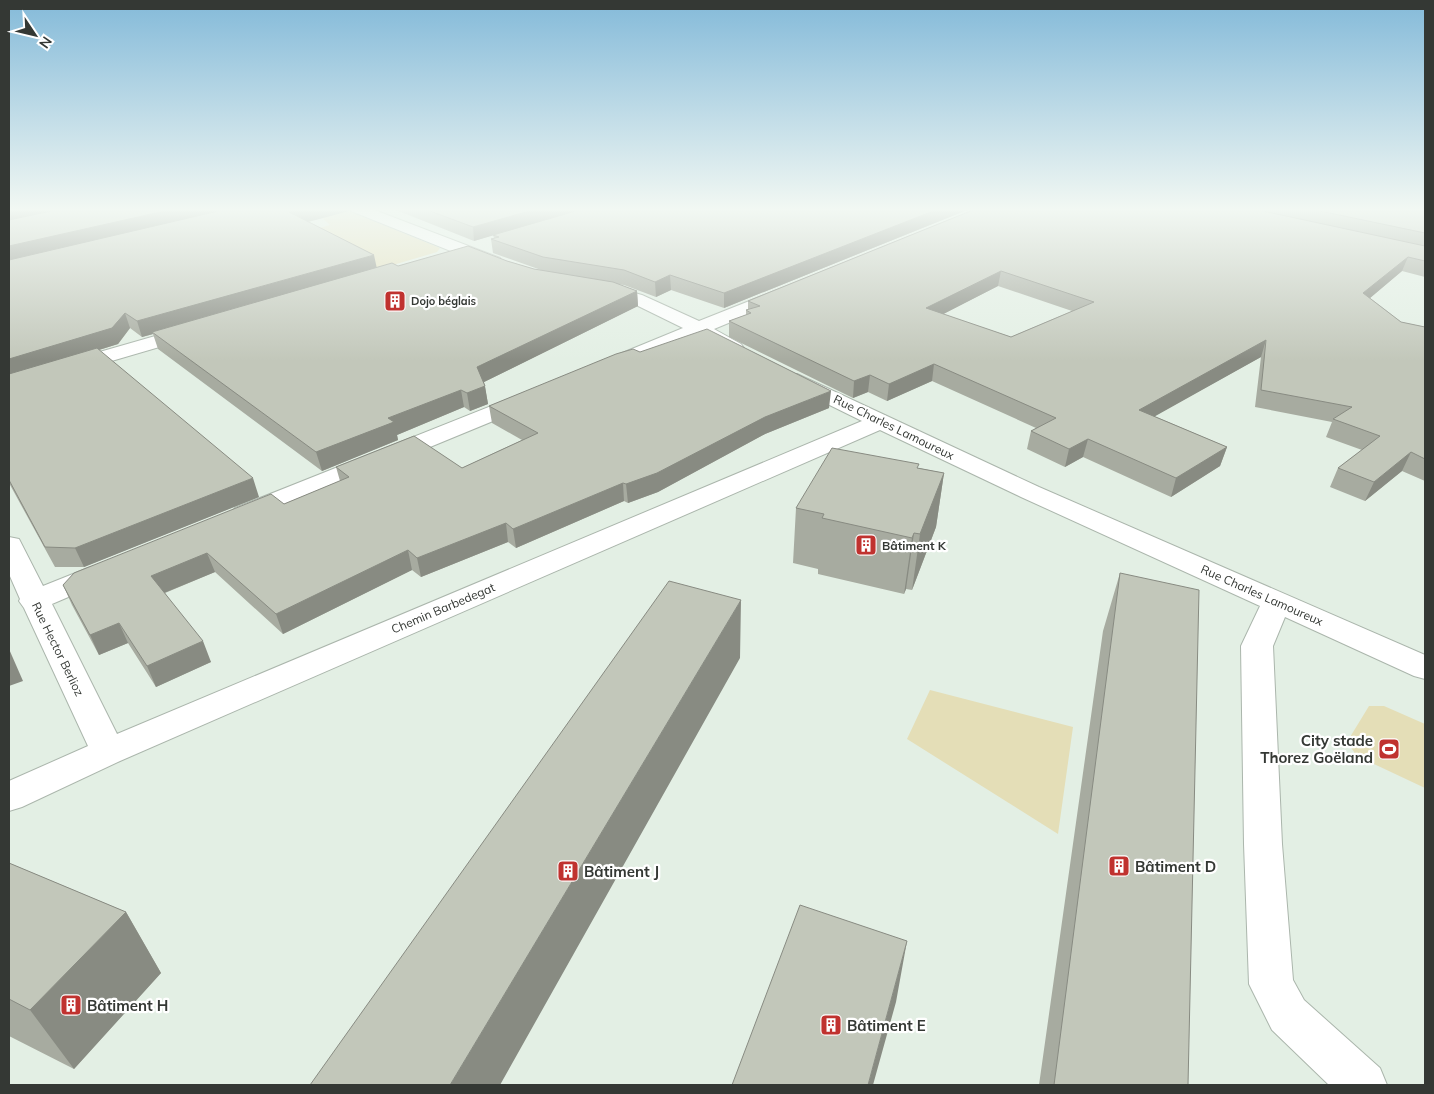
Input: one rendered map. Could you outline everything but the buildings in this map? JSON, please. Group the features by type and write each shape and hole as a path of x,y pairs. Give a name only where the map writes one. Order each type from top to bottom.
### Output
{"street":[{"path":"486,259 515,270"},
{"path":"582,286 618,292 646,301 697,330 749,356"},
{"path":"596,371 798,288"},
{"path":"9,385 204,328"},
{"name":"Rue Charles Lamoureux","path":"775,369 879,422 1425,668"},
{"path":"226,522 541,393"},
{"name":"Chemin Barbedegat","path":"9,797 108,752 879,422"},
{"name":"Rue Hector Berlioz","path":"9,545 34,601 108,752"},
{"path":"34,601 116,567"},
{"path":"1277,602 1257,646 1262,826 1271,984 1288,1015 1349,1071"}],"shaded area":[{"path":"313,259 413,259 349,278"},
{"path":"930,690 1073,727 1058,834 907,739"},
{"name":"City stade Thorez Goëland","path":"1369,706 1384,706 1425,724 1425,788 1357,756 1347,742"}],"place":[{"name":"Dojo béglais","path":"395,301"},
{"name":"Bâtiment K","path":"866,545"},
{"name":"City stade Thorez Goëland","path":"1389,749"},
{"name":"Bâtiment D","path":"1119,866"},
{"name":"Bâtiment J","path":"568,871"},
{"name":"Bâtiment H","path":"71,1005"},
{"name":"Bâtiment E","path":"831,1025"}]}
